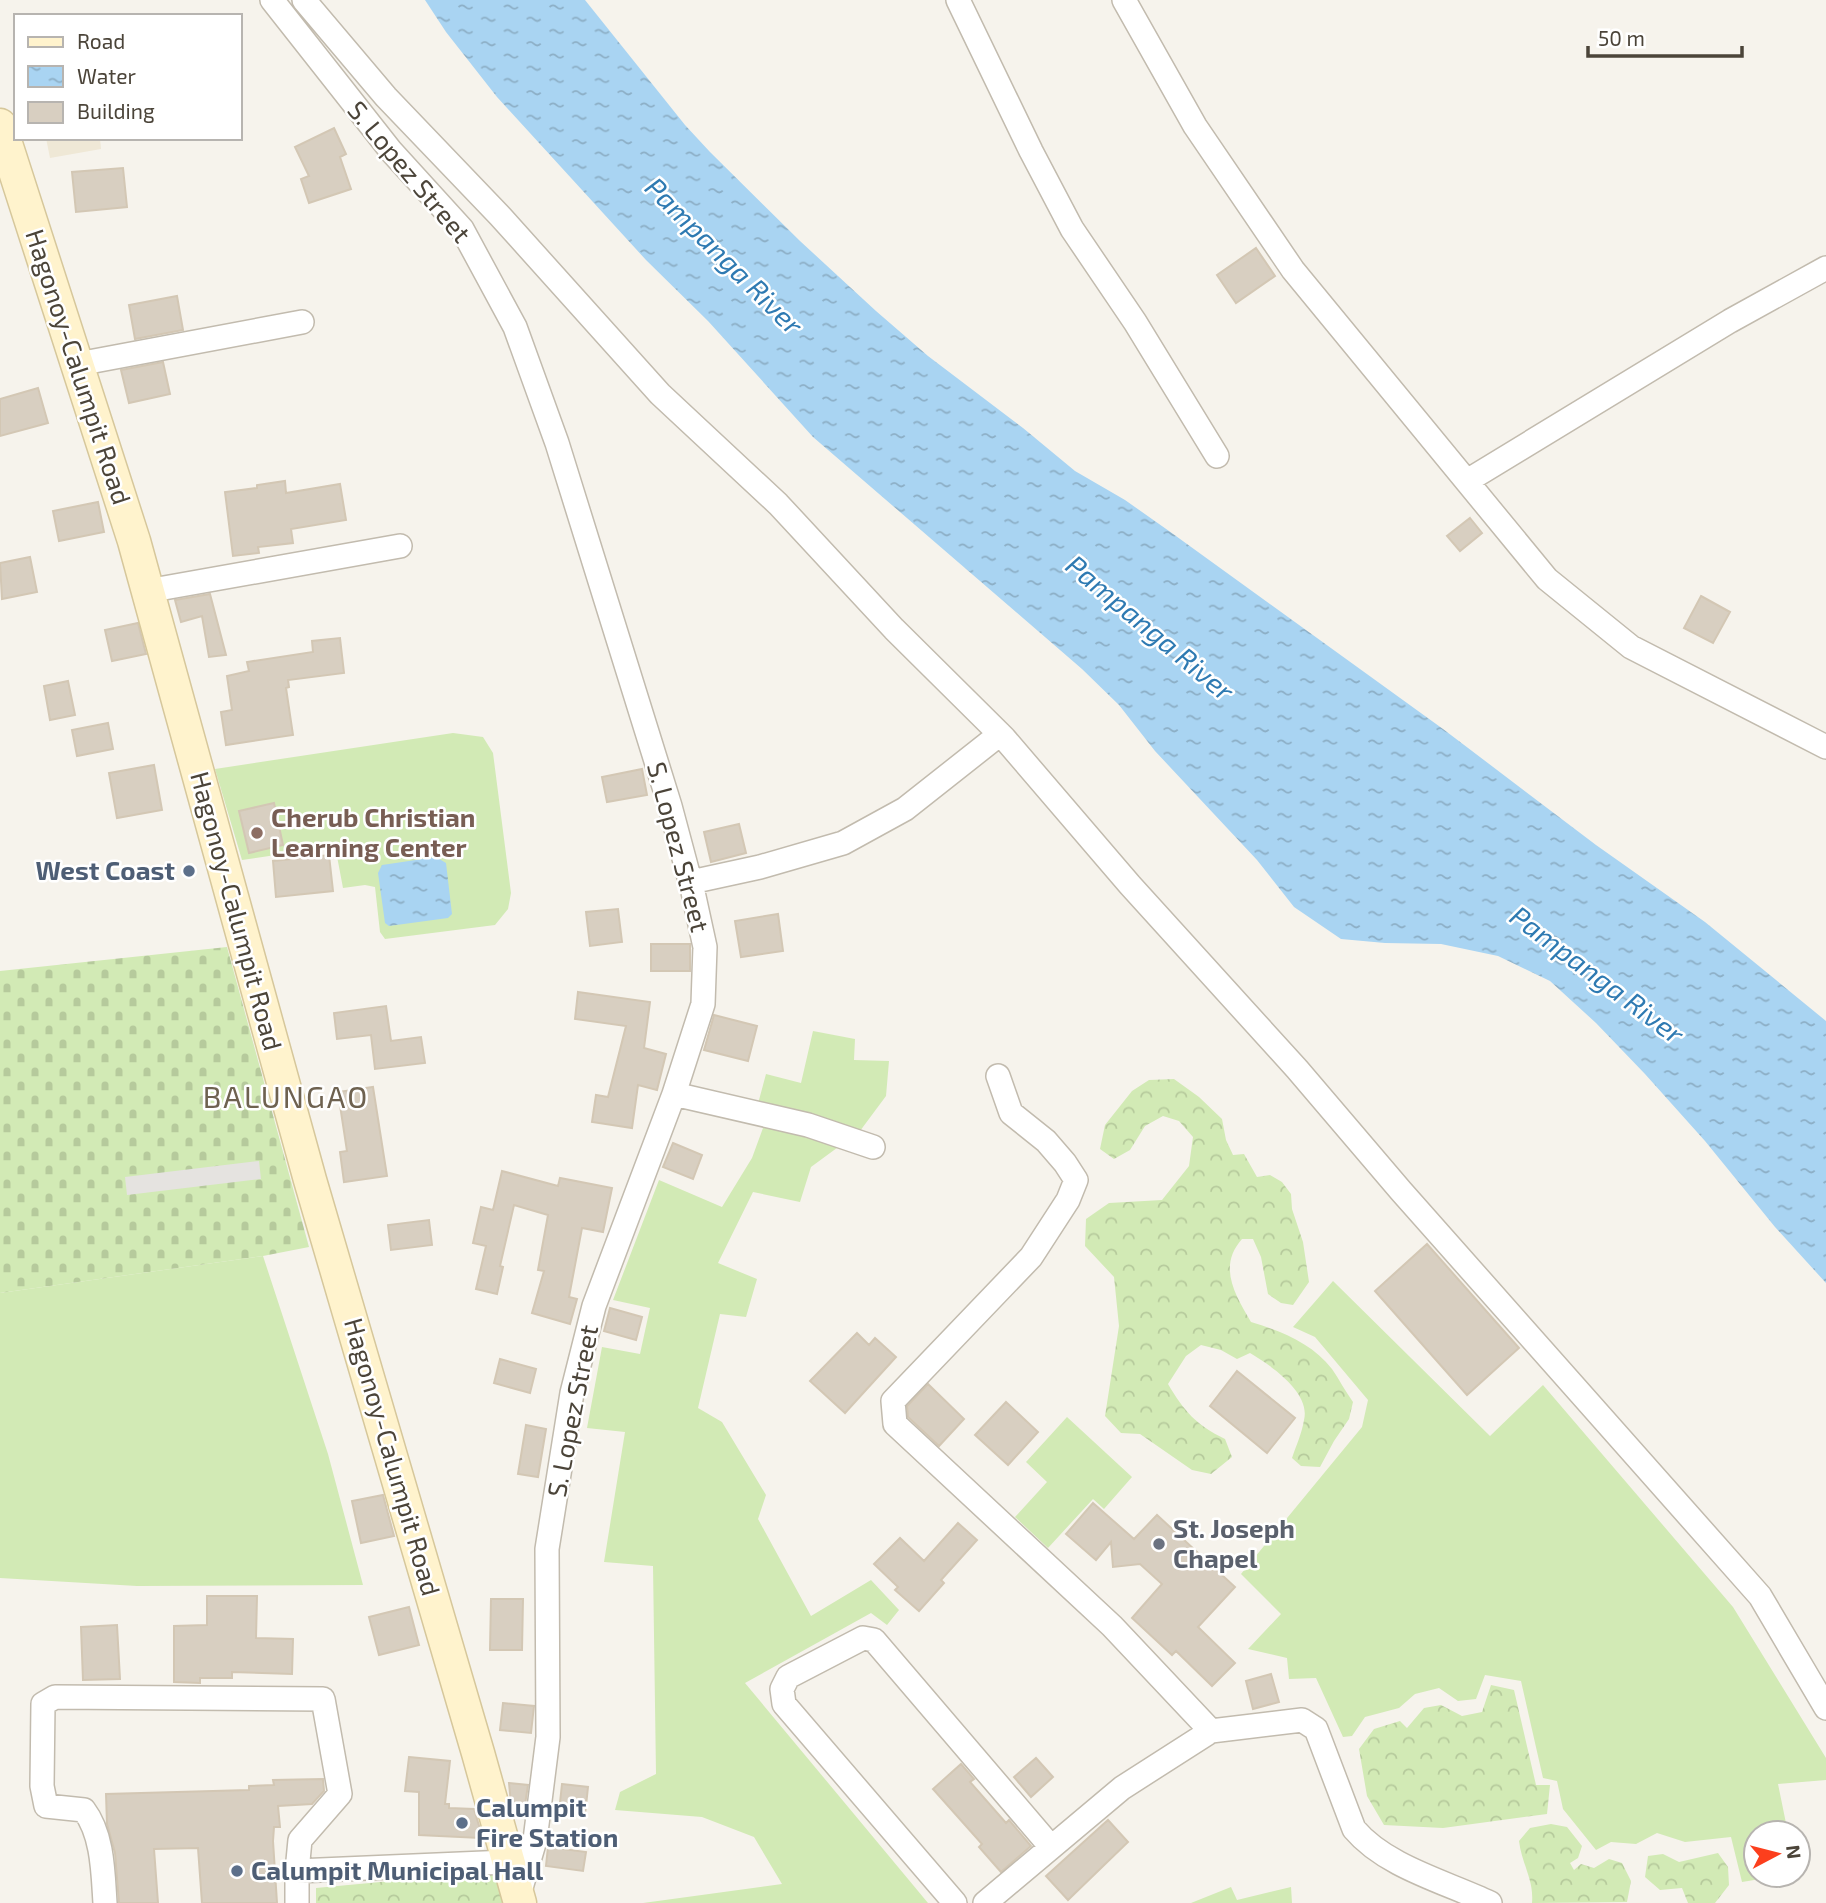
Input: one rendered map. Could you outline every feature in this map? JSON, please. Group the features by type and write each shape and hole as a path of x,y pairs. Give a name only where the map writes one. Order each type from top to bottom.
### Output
{"main road":[{"name":"Hagonoy-Calumpit Road","path":"0,125 134,541 307,1167 519,1900"}],"street":[{"name":"S. Lopez Street","path":"272,0 391,151 462,229 515,327 557,443 670,806 705,947 703,1004 674,1094 594,1306 572,1393 547,1549 548,1737 535,1840 519,1900"},
{"path":"304,0 386,97 500,216 660,394 778,504 894,629 1000,734 1130,885 1297,1069 1760,1596 1826,1708"},
{"path":"958,0 1072,229 1135,322 1217,456"},
{"path":"1124,0 1195,126 1293,270 1547,579 1631,647 1826,747"},
{"path":"1467,481 1730,321 1826,268"},
{"path":"78,365 302,322"},
{"path":"147,591 400,546"},
{"path":"691,882 760,867 843,843 905,809 1000,734"},
{"path":"998,1076 1011,1113 1045,1141 1076,1180 1068,1200 1031,1257 892,1401 895,1424 1112,1626 1211,1731"},
{"path":"674,1094 808,1125 873,1147"},
{"path":"955,1903 784,1704 782,1689 788,1677 863,1638 874,1640 1051,1847"},
{"path":"105,1903 103,1869 93,1822 84,1810 46,1806 43,1786 43,1704 55,1697 323,1699 340,1794 300,1840 297,1903"},
{"path":"985,1903 1122,1788 1211,1731 1302,1720 1315,1729 1354,1829 1364,1841 1383,1856 1490,1903"},
{"path":"297,1871 507,1862"}],"shaded area":[{"path":"46,140 100,140 101,149 50,158"},
{"path":"259,1161 261,1179 127,1195 125,1177"}],"green space":[{"path":"453,733 483,737 493,753 511,893 508,909 495,925 385,939 380,932 375,887 365,885 343,888 336,851 330,847 242,860 215,769"},
{"path":"227,947 309,1247 263,1256 0,1293 0,971"},
{"path":"813,1031 855,1039 854,1060 889,1061 886,1096 860,1131 811,1167 800,1202 753,1192 718,1263 757,1279 746,1317 720,1314 698,1408 722,1422 766,1495 758,1519 811,1616 871,1580 899,1610 887,1625 871,1613 745,1683 928,1903 643,1903 782,1884 754,1837 702,1817 615,1810 620,1792 656,1774 653,1566 604,1562 625,1432 587,1428 602,1347 640,1354 650,1308 613,1300 659,1180 722,1207 752,1158 767,1117 756,1111 766,1074 801,1083"},
{"path":"1174,1079 1199,1097 1222,1119 1226,1140 1233,1155 1244,1154 1257,1177 1270,1175 1282,1182 1291,1194 1292,1209 1303,1242 1309,1282 1293,1305 1281,1303 1268,1294 1261,1257 1253,1239 1242,1239 1231,1260 1230,1271 1235,1292 1251,1322 1285,1334 1315,1352 1332,1369 1353,1402 1349,1419 1320,1467 1301,1466 1292,1458 1304,1420 1305,1410 1301,1399 1287,1380 1250,1353 1237,1359 1221,1350 1201,1345 1186,1356 1168,1384 1192,1416 1225,1439 1232,1457 1211,1474 1192,1470 1140,1434 1121,1433 1105,1416 1119,1326 1114,1277 1085,1246 1086,1219 1109,1203 1162,1200 1189,1166 1193,1137 1179,1121 1163,1116 1145,1126 1130,1150 1114,1159 1100,1149 1105,1125 1132,1091 1149,1080"},
{"path":"263,1256 328,1454 363,1585 137,1586 0,1578 0,1293"},
{"path":"1333,1281 1490,1436 1543,1385 1733,1607 1826,1758 1826,1780 1778,1784 1785,1819 1742,1819 1742,1882 1731,1837 1685,1842 1657,1833 1636,1844 1611,1842 1596,1850 1563,1809 1557,1781 1543,1778 1521,1681 1485,1675 1476,1699 1458,1701 1439,1688 1415,1694 1399,1708 1365,1717 1352,1736 1343,1737 1316,1678 1289,1679 1287,1658 1248,1649 1281,1614 1241,1574 1362,1427 1368,1400 1315,1337 1293,1327"},
{"path":"1067,1417 1132,1477 1104,1509 1093,1499 1048,1548 1015,1517 1047,1482 1026,1462"},
{"path":"1491,1685 1514,1690 1536,1785 1550,1785 1547,1814 1443,1828 1384,1825 1367,1796 1359,1749 1374,1729 1400,1721 1407,1728 1424,1708 1441,1705 1462,1716 1482,1712"},
{"path":"1551,1824 1567,1827 1582,1846 1578,1858 1570,1863 1574,1870 1581,1864 1594,1868 1609,1859 1622,1863 1631,1881 1627,1902 1532,1903 1531,1887 1519,1841 1530,1828"},
{"path":"1718,1853 1728,1867 1729,1885 1715,1903 1688,1903 1682,1888 1660,1890 1645,1877 1648,1856 1663,1854 1679,1862"},
{"path":"499,1871 508,1903 316,1903 316,1888"},
{"path":"1231,1887 1237,1900 1291,1887 1292,1903 1191,1903"}],"water":[{"name":"Pampanga River","path":"425,0 585,0 685,125 710,152 800,241 928,356 1075,471 1125,500 1169,531 1705,922 1826,1021 1826,1283 1645,1074 1596,1023 1550,981 1498,956 1441,944 1341,939 1294,907 1257,860 1155,751 1119,705 1082,669 813,437 497,97 446,32"},
{"path":"436,857 446,863 452,914 448,918 389,926 385,923 378,873 382,865"}],"building":[{"path":"334,128 346,154 340,157 351,189 309,203 301,179 309,176 295,147"},
{"path":"123,168 127,207 76,212 72,172"},
{"path":"1256,248 1275,276 1236,303 1217,275"},
{"path":"177,296 183,330 135,339 129,305"},
{"path":"163,362 170,394 129,403 121,370"},
{"path":"38,388 48,423 0,436 0,399"},
{"path":"285,481 286,493 340,484 346,520 291,529 293,543 258,547 259,553 233,556 225,492"},
{"path":"98,502 104,532 59,541 53,511"},
{"path":"1470,518 1482,533 1460,551 1447,536"},
{"path":"30,557 37,592 2,599 0,563"},
{"path":"210,594 226,655 209,657 202,616 181,622 175,600"},
{"path":"1701,596 1730,612 1713,643 1684,628"},
{"path":"138,623 146,654 112,661 105,630"},
{"path":"340,638 344,673 288,680 289,687 286,688 293,735 226,745 221,712 232,710 227,676 249,671 247,662 313,652 312,641"},
{"path":"68,681 75,715 50,720 44,686"},
{"path":"108,723 113,749 77,756 72,730"},
{"path":"154,765 162,810 117,818 109,773"},
{"path":"642,769 647,795 607,802 602,777"},
{"path":"274,803 283,845 249,853 239,811"},
{"path":"739,824 746,853 711,862 704,832"},
{"path":"329,855 333,891 276,897 273,861"},
{"path":"618,909 622,942 590,946 586,912"},
{"path":"778,914 783,951 741,957 735,921"},
{"path":"651,944 690,944 690,971 651,971"},
{"path":"578,992 650,1002 644,1048 666,1054 657,1090 638,1085 632,1128 592,1122 596,1095 608,1097 626,1026 575,1019"},
{"path":"386,1006 391,1041 421,1037 425,1063 375,1069 371,1035 337,1039 334,1013"},
{"path":"714,1015 757,1026 748,1061 704,1050"},
{"path":"373,1087 387,1176 344,1182 340,1152 347,1151 338,1092"},
{"path":"673,1143 702,1155 693,1179 663,1167"},
{"path":"502,1171 558,1186 560,1178 612,1188 603,1232 582,1228 569,1297 577,1299 570,1324 532,1313 544,1271 538,1270 548,1215 514,1205 500,1266 503,1267 497,1294 476,1289 486,1246 473,1243 481,1207 493,1210"},
{"path":"429,1220 432,1245 391,1250 388,1225"},
{"path":"1427,1244 1519,1348 1467,1395 1375,1291"},
{"path":"610,1308 642,1317 636,1340 604,1331"},
{"path":"857,1333 869,1345 875,1338 896,1357 845,1413 810,1381"},
{"path":"500,1359 536,1369 530,1393 494,1383"},
{"path":"1237,1371 1295,1418 1267,1453 1210,1406"},
{"path":"928,1384 964,1419 939,1446 908,1417 907,1406"},
{"path":"1006,1402 1038,1432 1008,1465 975,1435"},
{"path":"526,1425 546,1429 538,1477 518,1474"},
{"path":"383,1495 394,1536 361,1543 352,1501"},
{"path":"1093,1503 1134,1539 1157,1515 1235,1587 1198,1627 1235,1663 1212,1686 1176,1651 1172,1655 1132,1618 1162,1584 1140,1564 1113,1567 1111,1542 1096,1560 1066,1534"},
{"path":"958,1523 977,1540 941,1580 944,1583 919,1611 895,1590 898,1587 874,1564 900,1538 924,1561"},
{"path":"207,1596 257,1596 256,1638 293,1639 292,1674 232,1672 232,1678 200,1678 200,1683 174,1682 174,1626 207,1625"},
{"path":"491,1599 523,1599 522,1650 490,1650"},
{"path":"409,1607 419,1645 379,1655 369,1617"},
{"path":"117,1625 120,1679 83,1680 81,1627"},
{"path":"1271,1674 1279,1702 1253,1709 1246,1681"},
{"path":"503,1703 534,1706 531,1733 500,1730"},
{"path":"409,1757 450,1761 445,1804 449,1804 449,1808 474,1809 480,1838 419,1835 419,1792 405,1791"},
{"path":"1036,1758 1053,1777 1031,1797 1014,1777"},
{"path":"961,1764 974,1779 970,1782 1006,1823 1009,1820 1031,1846 1001,1872 979,1847 982,1844 933,1789"},
{"path":"323,1779 324,1791 312,1804 278,1806 280,1827 274,1827 273,1841 277,1903 202,1903 198,1848 154,1849 158,1903 119,1903 115,1853 107,1824 106,1794 249,1790 249,1786 274,1785 273,1780"},
{"path":"509,1783 528,1785 525,1805 511,1804"},
{"path":"562,1784 588,1787 585,1815 559,1812"},
{"path":"1108,1820 1128,1842 1068,1900 1046,1876"},
{"path":"548,1847 586,1852 583,1871 546,1866"}],"place":[{"name":"Cherub Christian Learning Center","path":"257,833"},
{"name":"West Coast","path":"189,871"},
{"name":"St. Joseph Chapel","path":"1159,1544"},
{"name":"Calumpit Fire Station","path":"462,1823"},
{"name":"Calumpit Municipal Hall","path":"237,1871"}],"district":[{"name":"BALUNGAO","path":"286,1098"}]}
